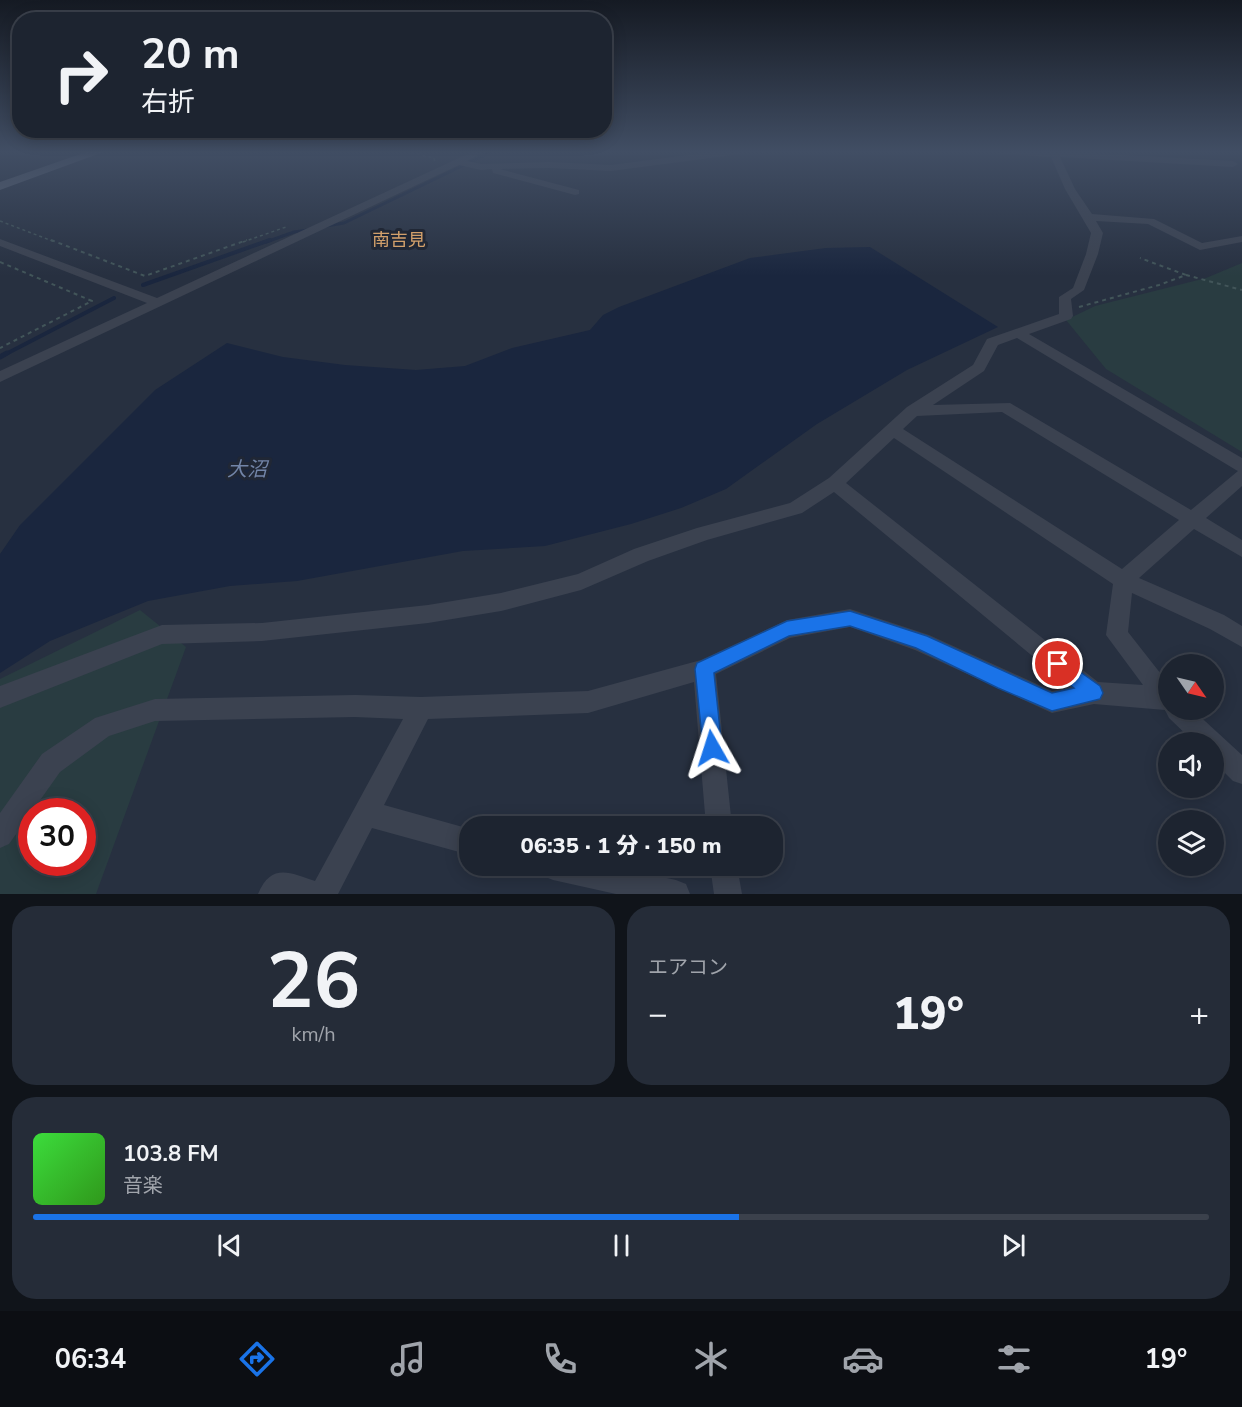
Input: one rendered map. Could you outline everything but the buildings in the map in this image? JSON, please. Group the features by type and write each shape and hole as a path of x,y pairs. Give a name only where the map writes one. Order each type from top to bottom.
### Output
{"street":[{"path":"0,377 155,302 392,193"},
{"path":"0,697 162,635 262,632 428,614 501,602 581,582 641,555 704,533 796,508 835,483 913,411 979,368 992,342 1066,316 1065,297 1078,290 1092,254 1097,233 1073,193"},
{"path":"1089,217 1150,220 1200,247 1242,239"},
{"path":"0,242 155,302"},
{"path":"1018,333 1242,466"},
{"path":"913,411 1005,407 1242,549"},
{"path":"893,430 1123,580 1217,622 1242,637"},
{"path":"1158,687 1117,636 1123,580 1242,476"},
{"path":"835,483 1094,693"},
{"path":"0,835 51,763 103,726 155,711 355,706 422,708 588,702 704,669 787,629 850,618 921,642 1052,702 1094,693 1158,701"},
{"path":"704,669 718,816"},
{"path":"323,894 422,708"},
{"path":"1188,720 1200,732"},
{"path":"1224,755 1242,772"},
{"path":"366,813 459,839"},
{"path":"597,876 676,894"},
{"path":"725,876 728,894"},
{"path":"272,894 279,885 312,894"}],"path":[{"path":"0,221 145,276 287,227"},
{"path":"1140,258 1186,275 1242,290"},
{"path":"0,262 92,301 0,348"},
{"path":"1066,312 1098,300 1164,286 1186,275"}],"green space":[{"path":"1242,263 1242,452 1106,369 1066,320 1095,306 1206,278"},
{"path":"140,610 186,647 96,894 0,894 0,679"}],"water":[{"name":"大沼","path":"870,247 998,327 907,370 817,424 726,489 681,508 631,524 545,546 463,551 297,581 230,586 148,601 50,641 0,673 0,554 20,525 155,390 227,343 283,357 345,365 416,370 465,366 512,348 590,330 603,315 619,307 750,258 826,248"}],"waterway":[{"path":"326,226 344,223 407,193"},
{"path":"266,242 294,232 308,230"},
{"path":"143,285 270,240"},
{"path":"4,355 114,298"},
{"path":"0,357 7,353"}],"district":[{"name":"南吉見","path":"399,240"}],"route":[{"path":"712,748 704,669 787,629 850,618 921,642 1052,702 1094,693 1058,664"}]}
